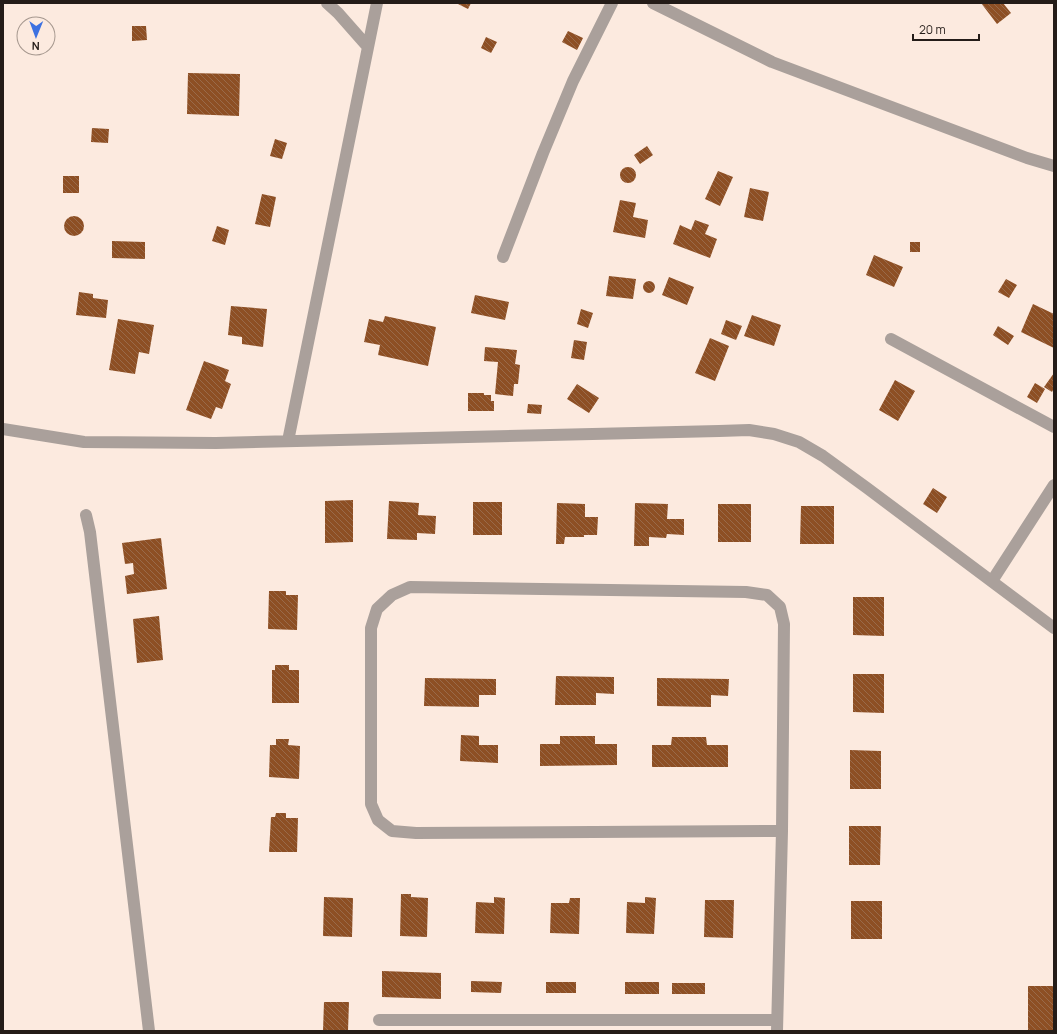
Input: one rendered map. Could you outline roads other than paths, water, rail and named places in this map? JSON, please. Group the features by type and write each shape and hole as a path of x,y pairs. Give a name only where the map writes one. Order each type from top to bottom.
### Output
{"street":[{"path":"327,3 338,13 368,47"},
{"path":"288,441 378,3"},
{"path":"503,257 543,153 567,96 612,3"},
{"path":"653,3 772,62 1027,158 1054,166"},
{"path":"891,339 1054,427"},
{"path":"3,429 84,442 216,443 749,430 774,434 799,442 823,456 1054,628"},
{"path":"992,581 1054,484"},
{"path":"86,515 90,532 149,1031"},
{"path":"379,1020 777,1026 782,831 784,624 780,607 767,595 738,592 410,587 392,595 377,608 371,628 371,804 378,820 392,831 416,833 782,831"}]}
